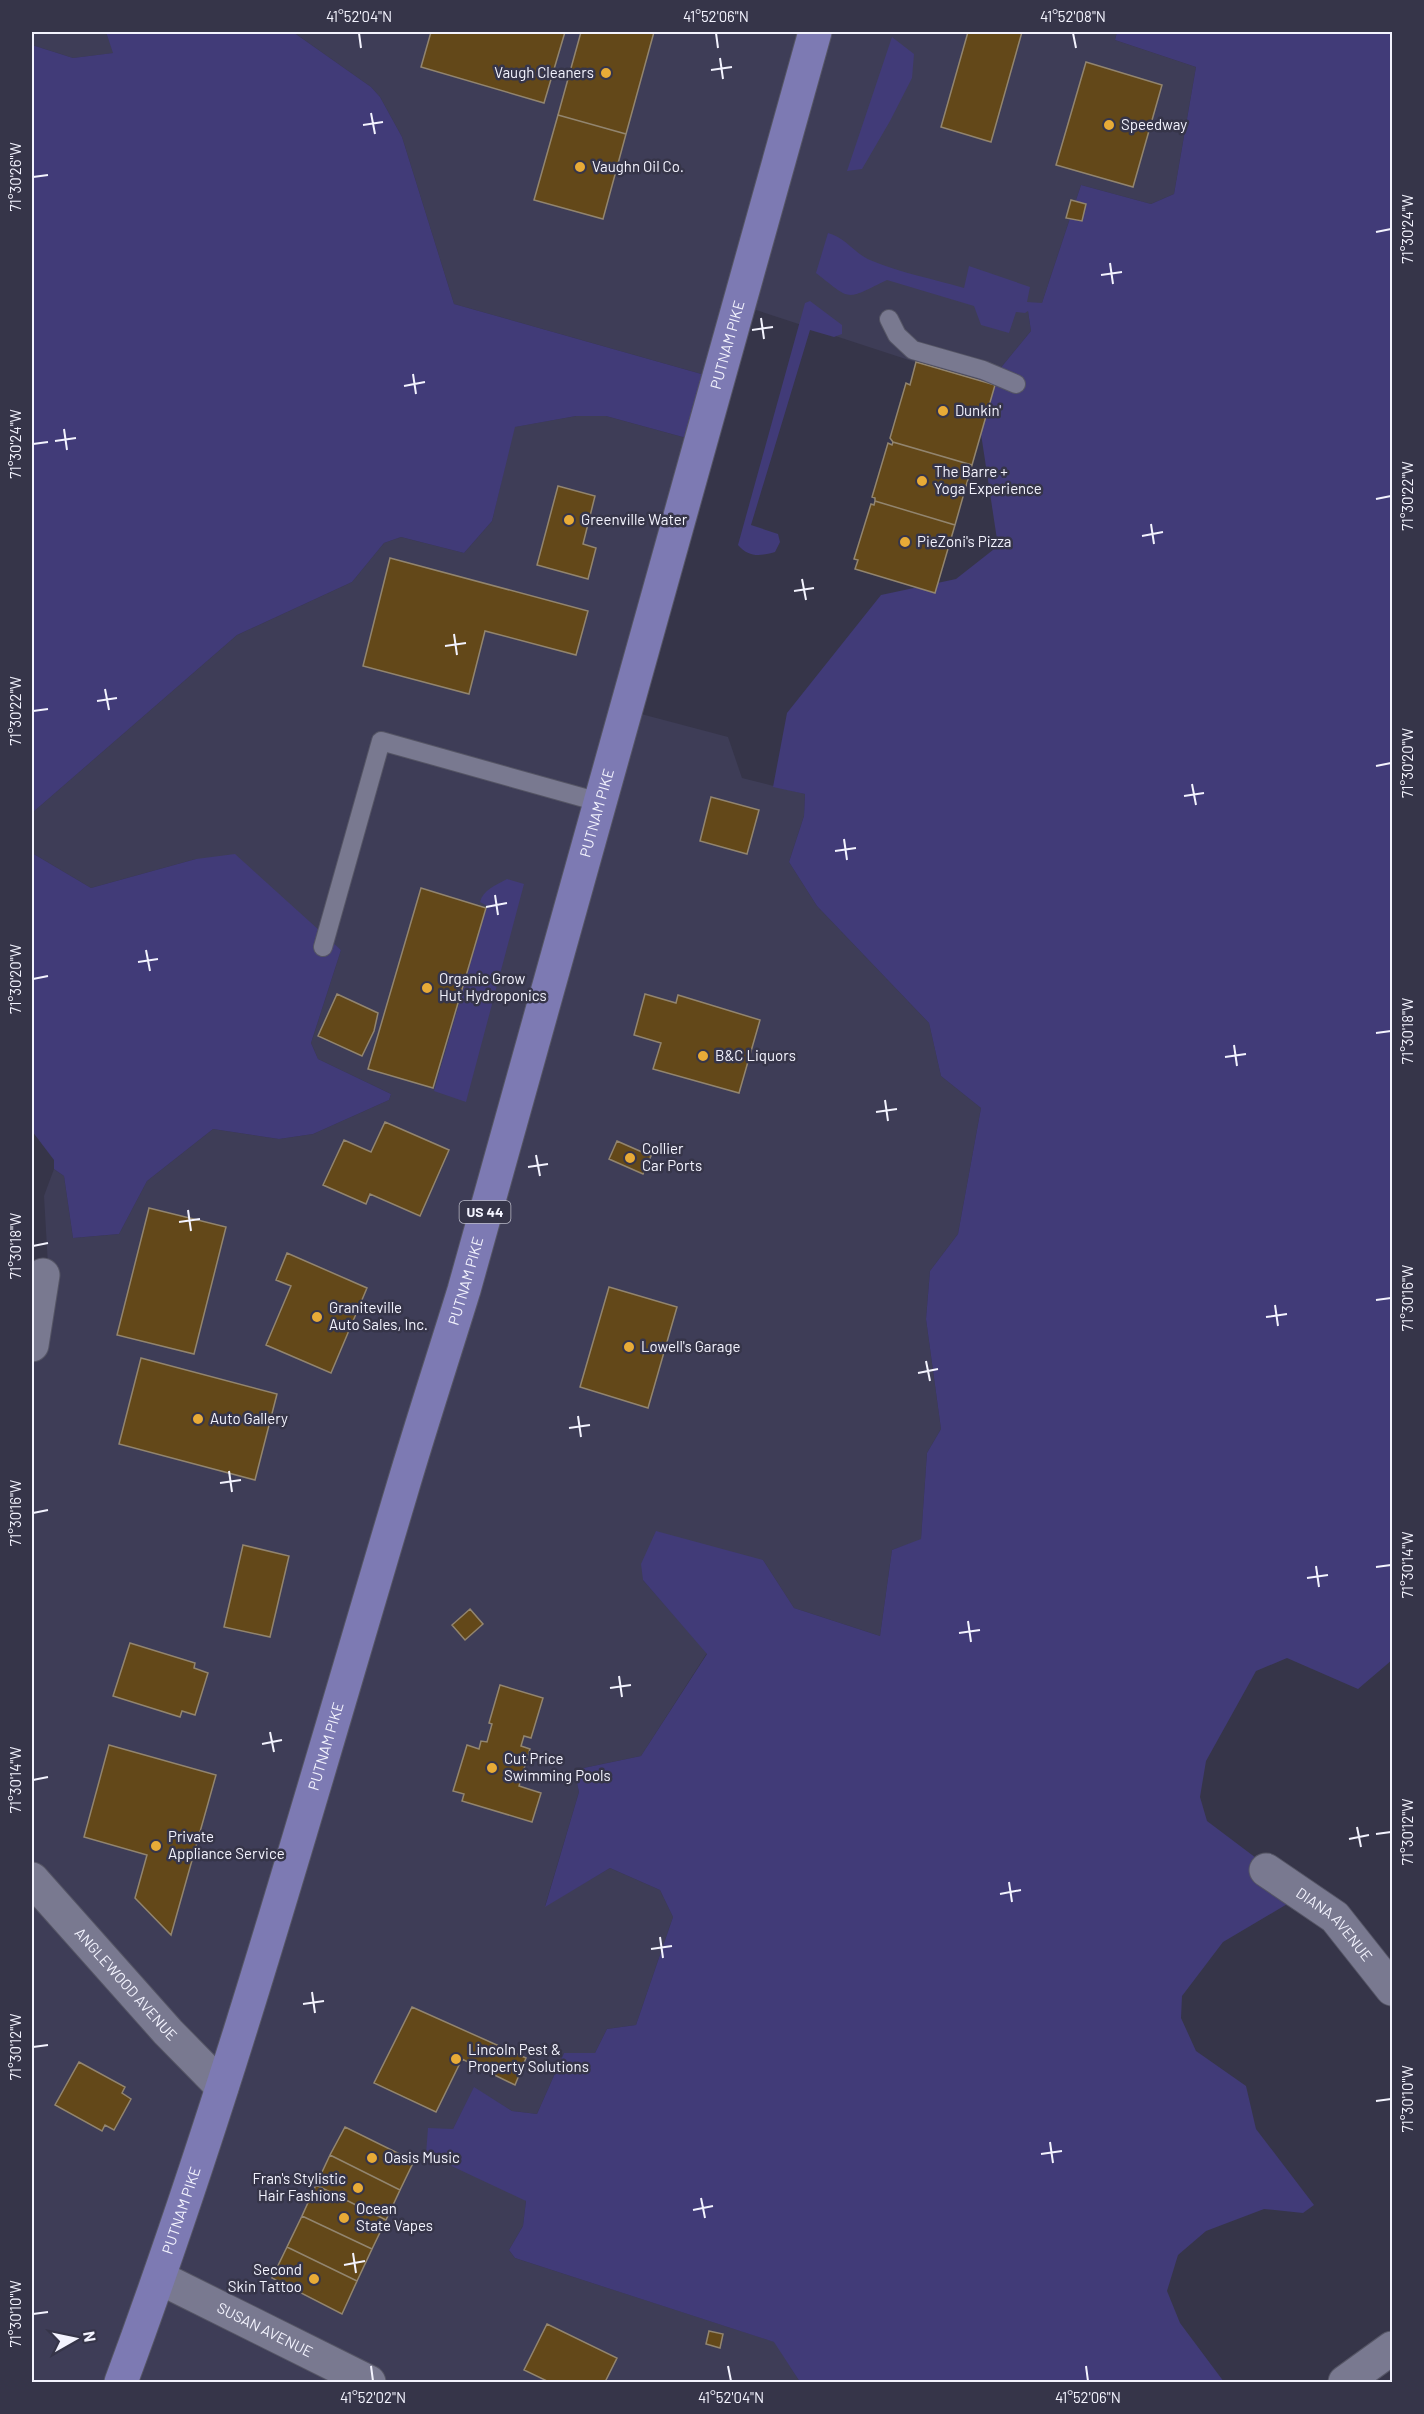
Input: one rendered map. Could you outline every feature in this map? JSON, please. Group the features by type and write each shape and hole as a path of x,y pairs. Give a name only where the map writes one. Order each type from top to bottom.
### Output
{"main road":[{"name":"PUTNAM PIKE","path":"121,2382 160,2277 272,1931 401,1493 464,1290 815,32"}],"street":[{"path":"32,1345 44,1275"},
{"name":"DIANA AVENUE","path":"1266,1870 1335,1917 1392,1989"},
{"name":"ANGLEWOOD AVENUE","path":"32,1879 168,2032 222,2087"},
{"name":"SUSAN AVENUE","path":"160,2277 369,2382"},
{"path":"1344,2382 1392,2348"}],"lane":[{"path":"889,319 897,335 913,350 983,370 1016,384"},
{"path":"323,947 381,741 599,802"}],"shaded area":[{"path":"32,32 106,32 114,53 73,58 32,45"},
{"path":"106,32 293,32 371,87 380,97 402,137 454,304 719,379 701,442 606,416 576,416 515,427 492,521 464,553 401,537 384,543 352,582 237,635 32,813 32,45 73,58 113,53"},
{"path":"293,32 1117,32 1115,40 1196,67 1174,194 1151,204 1081,185 1042,303 995,312 1028,311 1031,331 999,370 973,381 750,308 719,379 454,304 402,137 380,97 371,87"},
{"path":"1117,32 1392,32 1392,1660 1358,1689 1287,1658 1256,1671 1206,1761 1200,1797 1207,1821 1304,1894 1223,1942 1182,1996 1181,2018 1196,2051 1246,2086 1256,2129 1314,2205 1303,2213 1264,2209 1206,2231 1178,2255 1167,2291 1180,2323 1224,2382 800,2382 774,2342 515,2258 509,2250 523,2226 526,2201 426,2154 428,2128 453,2129 474,2087 512,2111 537,2114 564,2053 595,2053 607,2029 636,2025 673,1917 660,1890 610,1868 545,1907 579,1792 574,1770 641,1756 707,1654 643,1580 641,1564 656,1531 763,1560 794,1608 880,1636 892,1550 921,1539 927,1453 941,1429 926,1319 930,1271 958,1234 981,1108 941,1076 929,1023 817,906 789,862 804,816 805,794 773,787 787,713 881,595 956,579 998,546 973,381 999,370 1031,331 1028,311 1016,312 1009,333 981,325 974,306 887,280 850,295 837,289 816,273 828,233 839,238 864,257 893,269 964,288 969,266 1030,287 1027,302 1042,303 1081,185 1151,204 1174,194 1196,67 1115,40"},
{"path":"892,37 914,54 912,78 862,169 847,171"},
{"path":"810,301 842,325 842,334 834,337 810,330 751,525 778,534 780,542 775,552 751,554 738,545 805,303"},
{"path":"576,416 606,416 701,442 626,710 728,737 742,778 805,794 804,816 789,862 817,906 929,1023 941,1076 981,1108 958,1234 930,1271 926,1319 941,1429 927,1453 921,1540 892,1550 880,1636 794,1608 763,1560 643,1580 707,1653 641,1756 574,1770 579,1792 545,1906 610,1868 660,1890 673,1917 636,2025 607,2029 595,2053 564,2053 537,2114 512,2111 474,2088 453,2129 526,2201 523,2226 509,2250 515,2258 775,2342 800,2382 32,2382 32,1351 48,1265 44,1196 54,1169 64,1176 73,1238 119,1234 147,1181 213,1129 279,1139 313,1134 389,1100 391,1094 318,1059 311,1043 341,950 196,859 91,888 32,853 32,813 237,635 352,582 384,543 401,537 464,553 492,521 514,427"},
{"path":"32,853 91,888 196,859 235,854 341,950 311,1043 318,1059 391,1094 389,1100 313,1134 279,1139 213,1129 147,1181 119,1234 73,1238 64,1176 54,1169 54,1160 32,1131"},
{"path":"507,879 524,884 466,1102 434,1091 487,906 480,902 487,891"}],"building":[{"path":"431,32 565,32 544,103 421,67"},
{"name":"Vaugh Cleaners","path":"581,32 654,32 626,134 558,115"},
{"path":"968,32 1022,32 991,142 941,127"},
{"name":"Speedway","path":"1086,62 1162,85 1133,187 1056,165"},
{"name":"Vaughn Oil Co.","path":"558,115 626,134 603,219 534,200"},
{"path":"1071,200 1086,204 1082,221 1066,218"},
{"name":"Dunkin'","path":"916,362 995,385 972,465 893,442 890,438 906,383 910,385"},
{"name":"The Barre + Yoga Experience","path":"893,442 972,465 955,525 875,501 872,497 888,443 892,445"},
{"name":"Greenville Water","path":"558,486 595,496 583,544 596,548 588,579 537,565"},
{"name":"PieZoni's Pizza","path":"875,501 955,525 935,593 855,569 858,560 854,559 871,504 874,505"},
{"path":"390,558 588,611 576,655 485,631 469,694 363,666"},
{"path":"711,797 759,810 747,854 700,841"},
{"name":"Organic Grow Hut Hydroponics","path":"421,888 486,908 433,1088 368,1069"},
{"path":"337,994 378,1013 374,1031 362,1056 318,1036"},
{"name":"B&C Liquors","path":"645,994 676,1003 678,995 760,1020 739,1093 653,1069 661,1043 634,1035"},
{"path":"385,1122 449,1150 420,1216 370,1194 366,1204 323,1185 344,1140 371,1152"},
{"name":"Collier Car Ports","path":"617,1141 651,1156 643,1174 609,1159"},
{"path":"149,1208 226,1227 194,1354 117,1335"},
{"name":"Graniteville Auto Sales, Inc.","path":"287,1253 367,1288 331,1373 266,1345 291,1286 276,1280"},
{"name":"Lowell's Garage","path":"609,1287 677,1307 648,1408 580,1387"},
{"name":"Auto Gallery","path":"141,1358 277,1394 255,1480 119,1444"},
{"path":"243,1545 289,1556 270,1637 224,1627"},
{"path":"470,1609 483,1624 465,1640 452,1625"},
{"path":"130,1643 195,1663 194,1668 208,1673 195,1715 182,1711 180,1717 113,1696"},
{"name":"Cut Price Swimming Pools","path":"500,1685 543,1698 531,1738 524,1736 521,1746 530,1749 519,1786 541,1793 532,1822 462,1801 464,1794 453,1791 467,1745 479,1749 481,1741 487,1742 492,1724 489,1723"},
{"name":"Private Appliance Service","path":"109,1745 216,1775 171,1935 135,1898 147,1855 84,1837"},
{"name":"Lincoln Pest & Property Solutions","path":"412,2007 526,2058 515,2085 462,2059 436,2112 374,2083"},
{"path":"79,2062 125,2087 122,2093 131,2099 114,2130 105,2125 102,2131 55,2105"},
{"name":"Oasis Music","path":"345,2127 414,2161 400,2190 330,2155"},
{"name":"Fran's Stylistic Hair Fashions","path":"330,2155 400,2190 386,2220 316,2185"},
{"name":"Ocean State Vapes","path":"316,2185 386,2220 372,2249 302,2216"},
{"path":"302,2216 372,2249 357,2281 287,2247"},
{"name":"Second Skin Tattoo","path":"287,2247 357,2281 342,2314 272,2278"},
{"path":"547,2324 617,2358 605,2382 549,2382 524,2370"},
{"path":"709,2331 723,2334 720,2348 706,2344"}],"place":[{"name":"Vaugh Cleaners","path":"606,73"},
{"name":"Speedway","path":"1109,125"},
{"name":"Vaughn Oil Co.","path":"580,167"},
{"name":"Dunkin'","path":"943,411"},
{"name":"The Barre + Yoga Experience","path":"922,481"},
{"name":"Greenville Water","path":"569,520"},
{"name":"PieZoni's Pizza","path":"905,542"},
{"name":"Organic Grow Hut Hydroponics","path":"427,988"},
{"name":"B&C Liquors","path":"703,1056"},
{"name":"Collier Car Ports","path":"630,1158"},
{"name":"Graniteville Auto Sales, Inc.","path":"317,1317"},
{"name":"Lowell's Garage","path":"629,1347"},
{"name":"Auto Gallery","path":"198,1419"},
{"name":"Cut Price Swimming Pools","path":"492,1768"},
{"name":"Private Appliance Service","path":"156,1846"},
{"name":"Lincoln Pest & Property Solutions","path":"456,2059"},
{"name":"Oasis Music","path":"372,2158"},
{"name":"Fran's Stylistic Hair Fashions","path":"358,2188"},
{"name":"Ocean State Vapes","path":"344,2218"},
{"name":"Second Skin Tattoo","path":"314,2279"}]}
